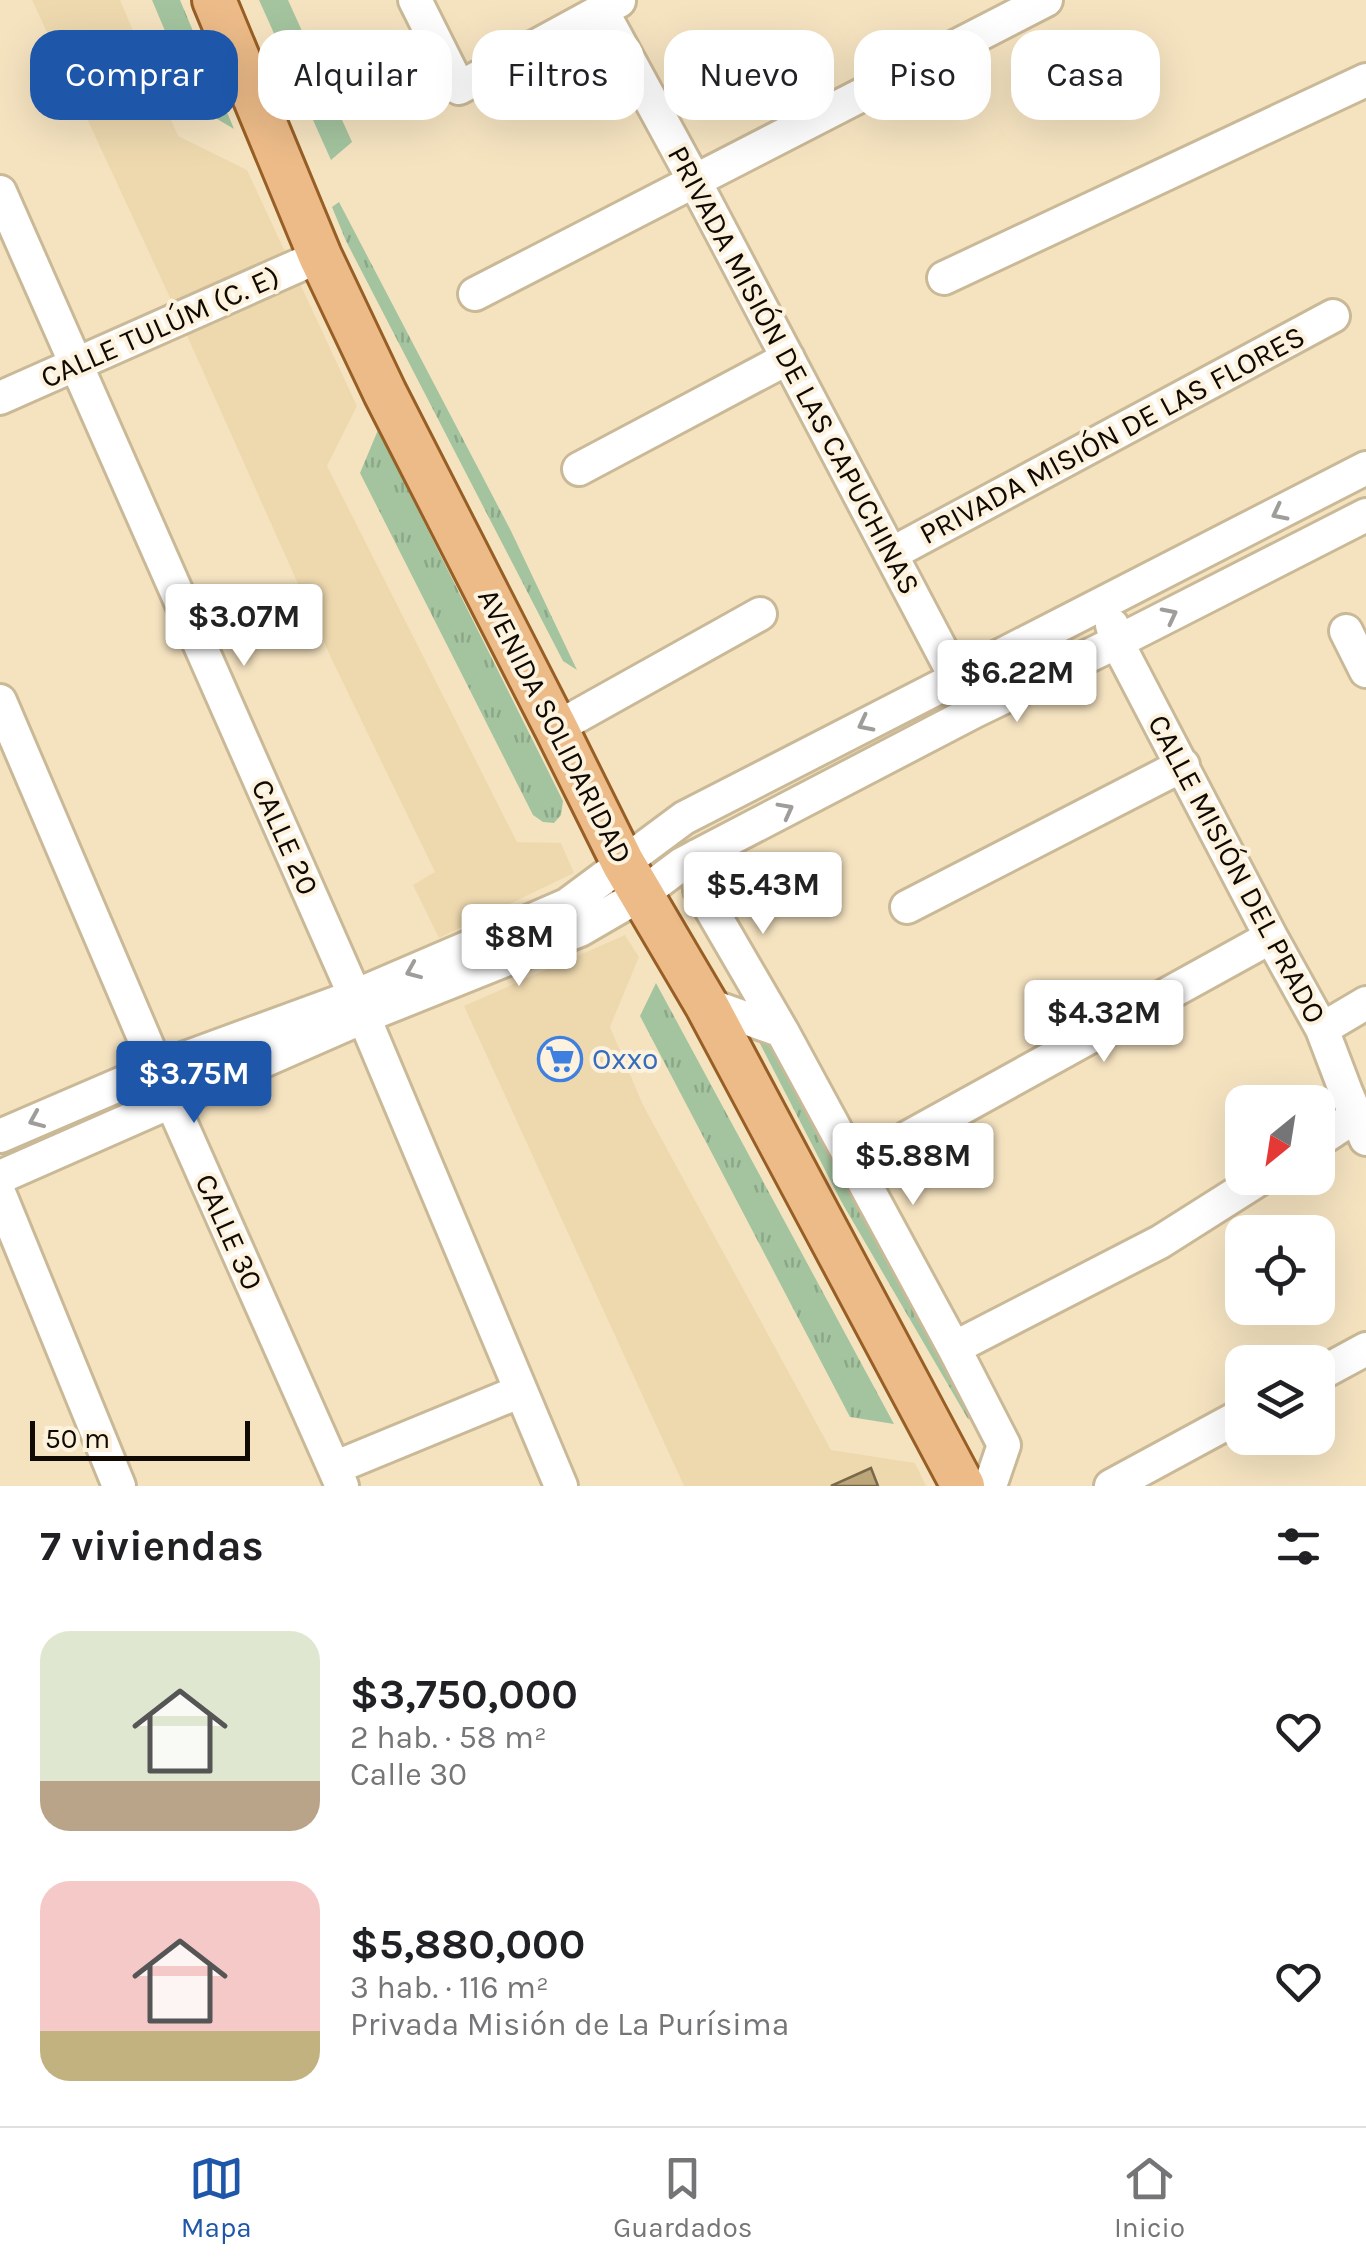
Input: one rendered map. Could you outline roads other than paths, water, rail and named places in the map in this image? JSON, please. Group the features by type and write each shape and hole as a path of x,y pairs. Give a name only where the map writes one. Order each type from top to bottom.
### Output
{"main road":[{"name":"AVENIDA SOLIDARIDAD","path":"214,0 320,256 386,394 632,879 706,1004 964,1486"}],"street":[{"path":"415,0 459,88 612,5"},
{"path":"475,294 1046,0"},
{"name":"PRIVADA MISIÓN DE LAS CAPUCHINAS","path":"612,5 694,180 956,678"},
{"path":"944,278 1366,80"},
{"name":"CALLE 20","path":"0,192 359,1007 561,1486"},
{"name":"CALLE TULÚM (C. E)","path":"0,398 320,256"},
{"name":"PRIVADA MISIÓN DE LAS FLORES","path":"891,554 1333,316"},
{"path":"579,468 788,358"},
{"path":"0,1136 158,1068 359,1007 580,930 632,879 684,818 1366,468"},
{"path":"632,879 682,864 975,711 1366,515"},
{"name":"CALLE MISIÓN DEL PRADO","path":"1105,602 1117,642 1322,1029 1361,1128"},
{"path":"556,728 760,614"},
{"path":"1346,632 1366,671"},
{"name":"CALLE 30","path":"0,701 171,1102 338,1477"},
{"path":"907,907 1183,765"},
{"path":"698,856 700,890 782,1031 1004,1445 990,1486"},
{"path":"906,1138 1272,936"},
{"path":"706,1004 782,1031"},
{"path":"1322,1029 1366,1004"},
{"path":"0,1177 171,1102 359,1007"},
{"path":"1335,1136 1361,1128"},
{"path":"0,1195 119,1486"},
{"path":"954,1348 1160,1242 1234,1195"},
{"path":"1335,1366 1366,1349"},
{"path":"338,1477 521,1391"},
{"path":"1111,1486 1225,1425"}],"place":[{"name":"Oxxo","path":"560,1059"}]}
